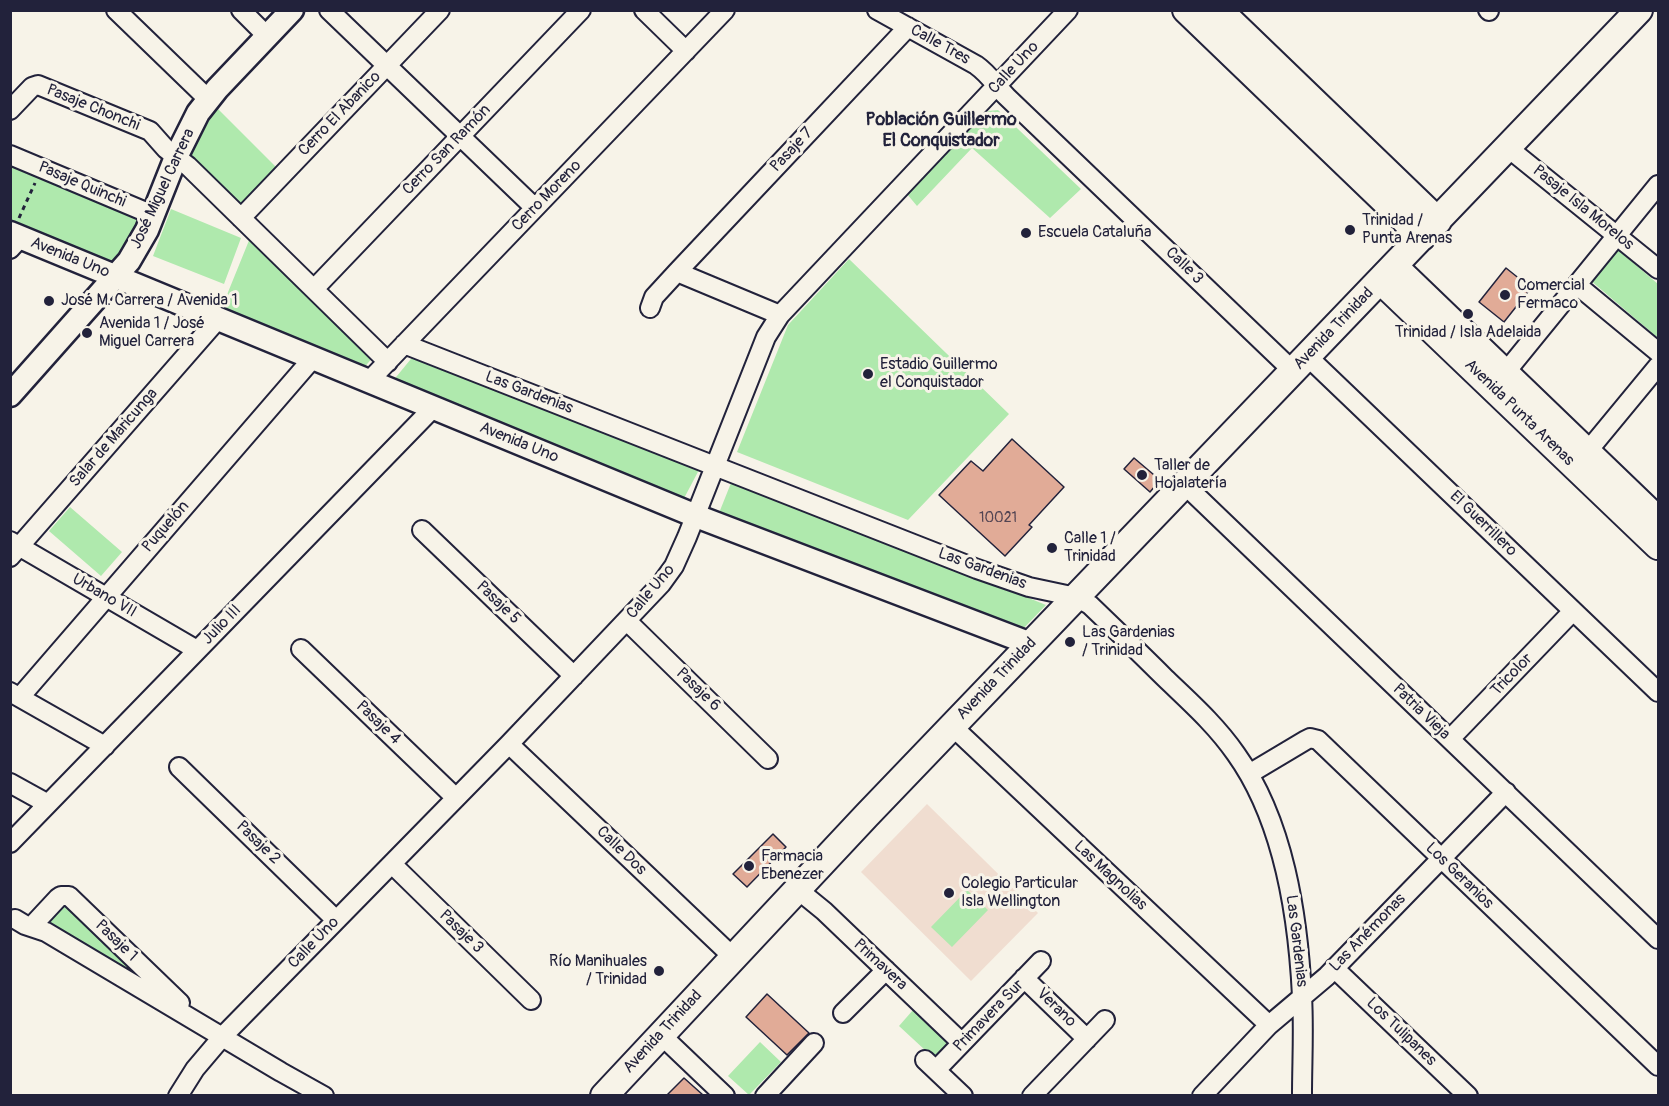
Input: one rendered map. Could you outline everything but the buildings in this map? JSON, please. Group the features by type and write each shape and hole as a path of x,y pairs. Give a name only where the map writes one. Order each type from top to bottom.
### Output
{"main road":[{"name":"Avenida Trinidad","path":"604,1095 952,726 1639,10"},
{"path":"1205,14 1430,229"},
{"path":"1387,273 1505,373 1659,520"},
{"name":"Avenida Punta Arenas","path":"1387,273 1659,546"}],"street":[{"path":"116,10 208,99"},
{"path":"241,10 267,36"},
{"name":"José Miguel Carrera","path":"10,395 116,277 139,245 176,157 208,99 292,10"},
{"path":"329,10 535,208"},
{"name":"Cerro El Abanico","path":"241,218 440,10"},
{"name":"Cerro San Ramón","path":"314,289 581,10"},
{"path":"644,10 686,51"},
{"name":"Cerro Moreno","path":"369,381 725,10"},
{"name":"Calle Tres","path":"877,10 976,65 989,75 996,86"},
{"name":"Calle Uno","path":"178,1095 195,1069 223,1036 509,744 668,576 696,516 766,337 780,315 1068,10"},
{"name":"Pasaje 7","path":"650,308 654,297 676,272 908,27"},
{"name":"Pasaje Chonchi","path":"10,110 36,85 150,131 176,157"},
{"name":"Calle 3","path":"996,86 1300,364"},
{"name":"Pasaje Isla Morelos","path":"1507,147 1659,269"},
{"name":"Pasaje Quinchi","path":"10,155 153,215"},
{"path":"176,157 188,166 388,362"},
{"path":"1505,373 1659,185"},
{"name":"Avenida Uno","path":"13,238 116,277 696,516 1031,644"},
{"path":"676,272 780,315"},
{"path":"1577,285 1659,352"},
{"name":"Salar de Maricunga","path":"14,548 218,319"},
{"name":"Las Gardenias","path":"404,344 1004,579 1076,597 1090,605 1221,734 1249,774 1269,815 1287,877 1298,942 1302,998 1302,1095"},
{"name":"Puquelón","path":"15,694 106,597 314,358"},
{"name":"El Guerrillero","path":"1300,364 1659,692"},
{"path":"1587,452 1659,366"},
{"name":"Julio III","path":"10,843 433,408"},
{"name":"Patria Vieja","path":"1184,484 1659,939"},
{"name":"Pasaje 5","path":"422,530 574,676"},
{"name":"Urbano VII","path":"14,548 106,597 197,650"},
{"name":"Tricolor","path":"1450,739 1573,611"},
{"name":"Pasaje 6","path":"627,621 768,759"},
{"name":"Pasaje 4","path":"301,649 456,798"},
{"path":"15,694 105,746"},
{"name":"Las Magnolias","path":"952,726 1272,1022"},
{"name":"Los Geranios","path":"1249,774 1310,738 1318,740 1659,1065"},
{"name":"Calle Dos","path":"509,744 733,957"},
{"name":"Pasaje 2","path":"180,766 336,920"},
{"path":"10,783 48,804"},
{"name":"Las Anémonas","path":"1202,1095 1272,1022 1334,968 1506,792"},
{"name":"Pasaje 3","path":"392,864 531,1000"},
{"name":"Primavera","path":"797,889 824,911 962,1043"},
{"name":"Pasaje 1","path":"200,1023 69,896 58,898 23,923 46,932 281,1072 324,1095"},
{"name":"Primavera Sur","path":"963,1095 931,1065 962,1043 1041,961"},
{"name":"Los Tulipanes","path":"1334,968 1468,1095"},
{"path":"843,1013 886,970"},
{"name":"Verano","path":"1024,978 1087,1039"},
{"path":"1032,1095 1105,1020"},
{"path":"1272,1022 1288,1026 1302,1039"},
{"path":"660,1034 725,1095"},
{"path":"765,1095 814,1043"}],"path":[{"path":"13,238 42,168"}],"shaded area":[{"name":"Colegio Particular Isla Wellington","path":"927,804 1038,913 971,981 861,872"}],"green space":[{"path":"216,107 280,171 239,208 190,157"},
{"path":"998,110 1081,189 1050,218 972,148 917,206 907,194 988,111"},
{"path":"10,159 141,214 114,264 11,220"},
{"path":"171,209 241,238 224,284 153,256"},
{"path":"250,238 374,356 362,370 222,307"},
{"path":"1617,249 1658,284 1658,338 1590,280"},
{"name":"Estadio Guillermo el Conquistador","path":"849,259 1009,414 908,520 737,452 788,325"},
{"path":"415,354 700,468 681,504 392,382"},
{"path":"733,478 1046,605 1020,632 717,518"},
{"path":"70,507 122,552 101,576 49,531"},
{"path":"967,890 988,910 952,947 931,927"},
{"path":"69,902 148,975 142,982 43,923"},
{"path":"913,1010 953,1047 939,1063 899,1026"},
{"path":"760,1042 781,1062 749,1095 728,1076"}],"place":[{"name":"Trinidad / Punta Arenas","path":"1350,230"},
{"name":"Escuela Cataluña","path":"1026,233"},
{"name":"Comercial Fermaco","path":"1505,295"},
{"name":"José M. Carrera / Avenida 1","path":"49,301"},
{"name":"Trinidad / Isla Adelaida","path":"1468,314"},
{"name":"Avenida 1 / José Miguel Carrera","path":"87,333"},
{"name":"Estadio Guillermo el Conquistador","path":"868,374"},
{"name":"Taller de Hojalatería","path":"1142,475"},
{"name":"Calle 1 / Trinidad","path":"1052,548"},
{"name":"Las Gardenias / Trinidad","path":"1070,642"},
{"name":"Farmacia Ebenezer","path":"749,866"},
{"name":"Colegio Particular Isla Wellington","path":"949,893"},
{"name":"Río Manihuales / Trinidad","path":"659,971"}],"district":[{"name":"Población Guillermo El Conquistador","path":"941,130"}]}
